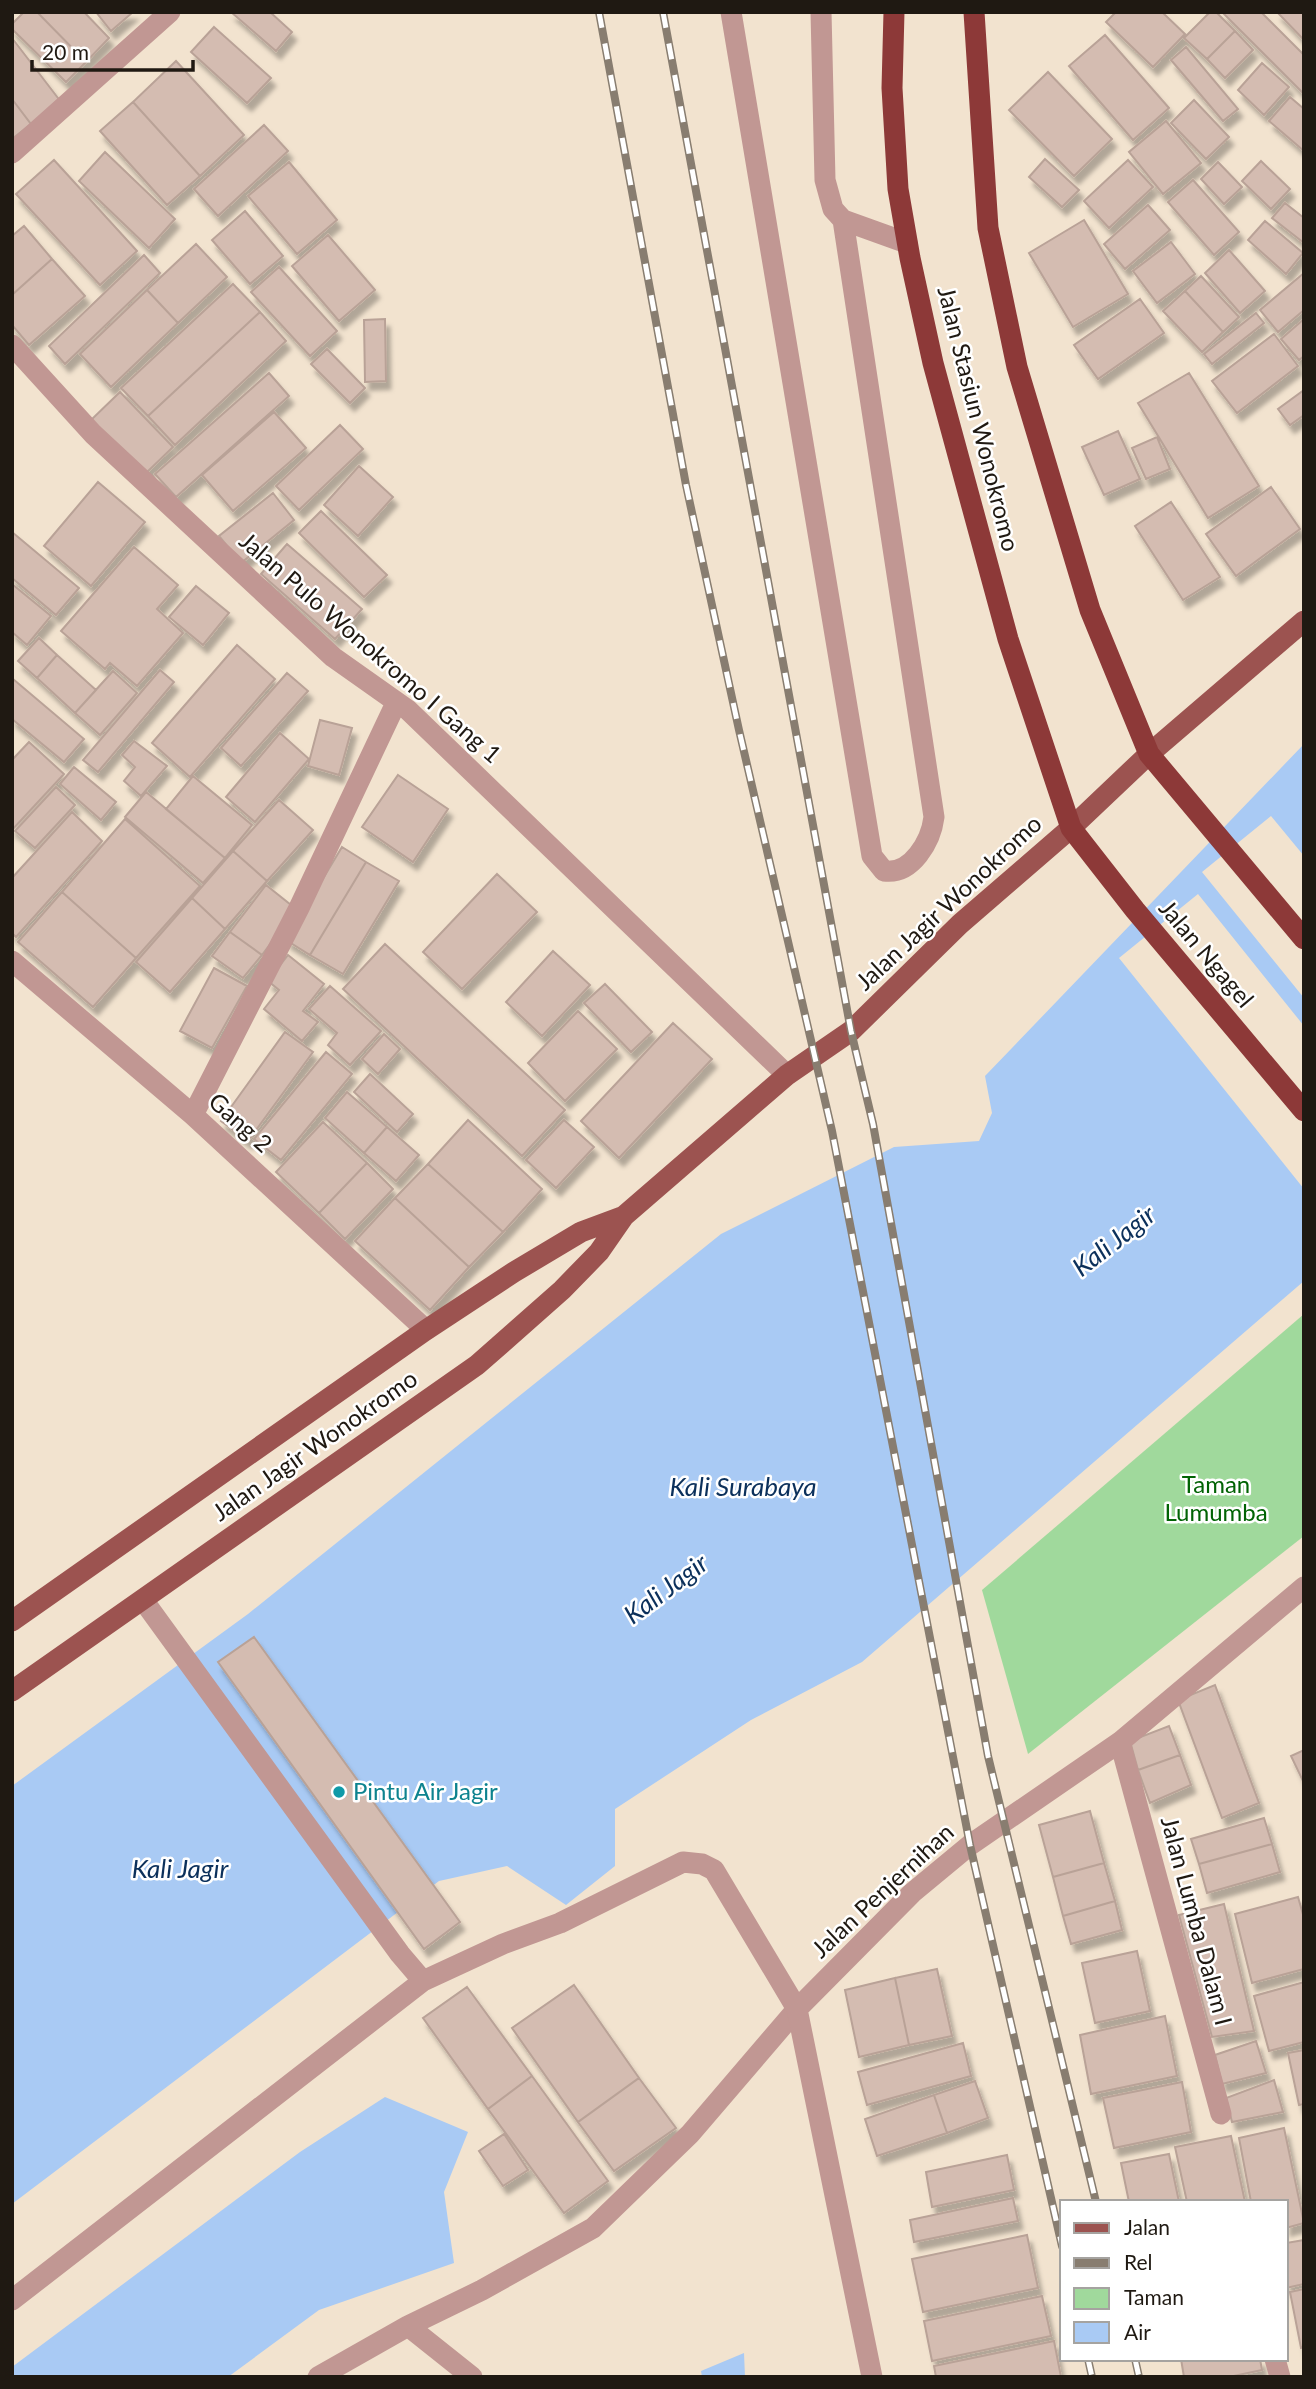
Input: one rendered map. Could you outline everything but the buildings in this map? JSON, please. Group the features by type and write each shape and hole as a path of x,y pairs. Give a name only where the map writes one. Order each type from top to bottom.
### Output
{"highway":[{"name":"Jalan Stasiun Wonokromo","path":"894,12 892,88 898,188 933,363 1008,639 1071,828"},
{"name":"Jalan Stasiun Wonokromo","path":"974,12 988,228 1017,367 1090,610 1149,754"},
{"path":"1149,754 1304,939"},
{"name":"Jalan Ngagel","path":"1071,828 1135,910 1304,1111"}],"main road":[{"name":"Jalan Jagir Wonokromo","path":"12,1691 477,1365 562,1290 599,1252 624,1216 787,1075 850,1031 960,924 1071,828 1149,754 1304,621"},
{"name":"Jalan Jagir Wonokromo","path":"12,1621 426,1329 581,1232 624,1216"}],"street":[{"path":"12,153 170,12"},
{"path":"731,12 872,856 884,871 892,872 911,863 919,854 932,830 934,817 843,220"},
{"path":"821,12 825,180 833,209 843,220 907,243"},
{"name":"Jalan Pulo Wonokromo I Gang 1","path":"12,345 93,434 333,657 408,710 787,1075"},
{"path":"193,1115 299,908 396,703"},
{"name":"Gang 2","path":"12,961 193,1115 426,1329"},
{"name":"Jalan Penjernihan","path":"318,2377 593,2228 690,2134 797,2009 912,1893 970,1845 1120,1742 1304,1587"},
{"path":"143,1600 400,1954 423,1981"},
{"name":"Jalan Lumba Dalam I","path":"1120,1742 1222,2114"},
{"path":"12,2300 423,1981 503,1944 560,1923 683,1862 692,1862 714,1870 797,2009 872,2377"},
{"path":"408,2326 472,2377"}],"green space":[{"name":"Taman Lumumba","path":"1304,1314 1304,1536 1028,1754 982,1590"}],"water":[{"name":"Kali Surabaya","path":"1304,744 1304,1281 862,1662 751,1720 615,1809 615,1866 566,1905 507,1866 439,1881 12,2204 12,1786 248,1614 721,1234 894,1147 979,1141 992,1113 985,1076"},
{"path":"385,2097 468,2132 444,2192 454,2263 319,2310 228,2377 12,2377 12,2367 300,2152"},
{"path":"744,2353 745,2377 702,2377 701,2371"}],"pier":[{"path":"1271,816 1304,856 1304,998 1202,872"},
{"path":"1198,894 1304,1026 1304,1189 1119,958"}],"railway":[{"path":"599,12 686,485 739,730 832,1131 970,1845 1060,2237"},
{"path":"663,12 851,1031 873,1124 988,1756 1096,2200"},
{"path":"1088,2361 1092,2377"},
{"path":"1135,2361 1139,2377"}],"place":[{"name":"Pintu Air Jagir","path":"339,1792"}],"water label":[{"name":"Kali Jagir","path":"1114,1241"},
{"name":"Kali Jagir","path":"666,1589"},
{"name":"Kali Jagir","path":"180,1869"}]}
